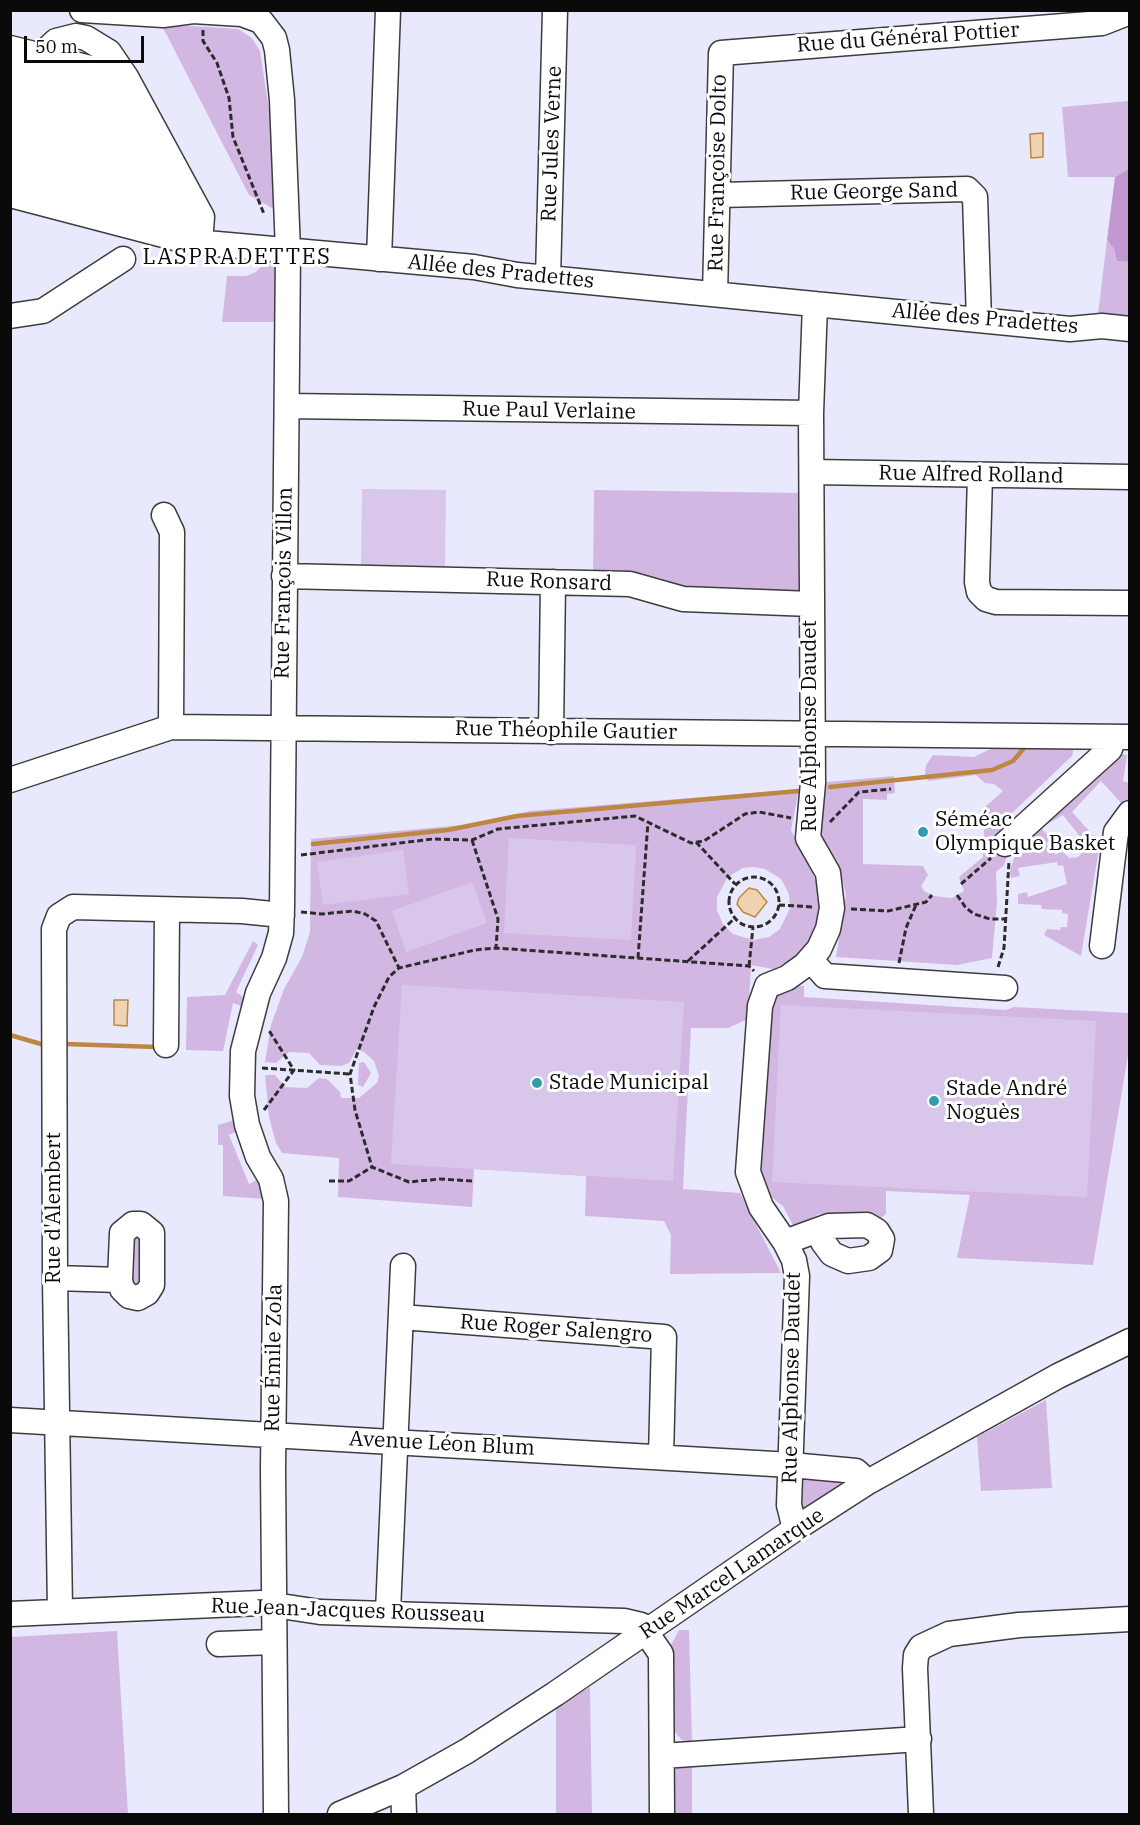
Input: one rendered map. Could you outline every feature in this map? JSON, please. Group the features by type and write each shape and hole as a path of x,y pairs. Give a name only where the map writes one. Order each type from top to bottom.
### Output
{"street":[{"path":"82,10 163,15 236,25 252,30 266,25"},
{"path":"379,259 388,10"},
{"name":"Rue Jules Verne","path":"548,278 555,10"},
{"path":"163,15 194,11 231,12 253,17 266,25"},
{"name":"Rue du Général Pottier","path":"721,52 1102,23 1130,12"},
{"path":"266,25 268,66 282,137 288,251"},
{"path":"18,111 65,37 86,38 110,52 139,100 192,199 201,232"},
{"path":"10,48 18,111 90,162 192,199"},
{"name":"Rue Françoise Dolto","path":"715,294 721,52"},
{"path":"18,111 139,100"},
{"path":"18,111 90,162 179,175"},
{"path":"10,195 90,162 152,125"},
{"path":"90,162 165,149"},
{"name":"Allée des Pradettes","path":"90,162 182,240 201,232 288,251 474,267 548,278 1070,329 1102,326 1130,329"},
{"name":"Rue George Sand","path":"719,195 967,189 975,197 978,320"},
{"name":"Rue François Villon","path":"282,912 288,251"},
{"path":"10,316 43,310 123,259"},
{"name":"Rue Alphonse Daudet","path":"795,1529 789,1505 797,1276 794,1260 785,1242 761,1207 748,1172 760,1006 767,986 788,978 810,959 828,929 832,908 828,873 808,838 812,796 813,734 811,413 816,304"},
{"name":"Rue Paul Verlaine","path":"287,406 811,413"},
{"name":"Rue Alfred Rolland","path":"812,472 1130,477"},
{"path":"980,476 977,582 979,591 986,599 996,602 1130,603"},
{"path":"164,515 172,532 171,727"},
{"name":"Rue Ronsard","path":"284,576 630,584 683,600 811,604"},
{"path":"551,732 553,582"},
{"name":"Rue Théophile Gautier","path":"10,780 171,727 1121,737"},
{"path":"1008,849 1121,737"},
{"path":"1102,946 1116,832 1130,813"},
{"name":"Rue d'Alembert","path":"60,1611 55,1278 54,930 60,916 73,907 282,912"},
{"path":"166,1046 167,911"},
{"name":"Rue Émile Zola","path":"276,1815 273,1434 276,1201 271,1179 258,1157 247,1125 242,1096 242,1067 258,993 274,958 282,912"},
{"path":"810,959 825,976 1005,988"},
{"path":"785,1242 822,1229"},
{"path":"388,1612 403,1266"},
{"path":"55,1278 120,1280"},
{"name":"Rue Roger Salengro","path":"401,1317 664,1337 662,1457"},
{"name":"Rue Marcel Lamarque","path":"340,1815 404,1787 468,1751 868,1482 1058,1376 1130,1341"},
{"name":"Avenue Léon Blum","path":"10,1420 395,1440 791,1465 856,1471 868,1482"},
{"name":"Rue Jean-Jacques Rousseau","path":"10,1614 273,1605 320,1612 388,1612 624,1621 641,1625 647,1631"},
{"path":"921,1815 915,1668 916,1655 921,1647 949,1634 1019,1625 1130,1619"},
{"path":"647,1631 661,1654 662,1815"},
{"path":"219,1644 274,1642"},
{"path":"662,1755 919,1739"},
{"path":"404,1787 404,1815"}],"path":[{"path":"203,21 203,41 217,63 229,98 233,137 264,214"},
{"path":"284,856 433,839 472,840 498,830 635,816 677,837 696,842 704,841 745,814 759,812 830,823 859,792 891,789"},
{"path":"638,958 648,822"},
{"path":"472,840 498,919 496,948"},
{"path":"696,842 735,884"},
{"path":"961,884 1008,849"},
{"path":"998,965 1004,948 1008,849"},
{"path":"759,877 769,881 775,888 779,904 771,920 753,927 741,924 735,918 729,906 729,898 735,884 746,878 759,877"},
{"path":"957,895 966,908 974,914 990,919 1006,919"},
{"path":"779,904 888,911 926,902 932,896"},
{"path":"898,981 902,944 916,905"},
{"path":"282,912 322,914 353,911 365,914 376,921 399,968"},
{"path":"688,961 735,918"},
{"path":"749,966 753,927"},
{"path":"372,1167 355,1110 350,1074 374,1007 389,977 399,968 475,950 496,948 749,966 767,986"},
{"path":"251,1020 270,1030 294,1070"},
{"path":"242,1067 350,1074"},
{"path":"247,1125 267,1108 294,1070"},
{"path":"329,1181 349,1181 372,1167"},
{"path":"372,1167 409,1182 440,1179 472,1181"}],"shaded area":[{"path":"161,24 238,29 252,38 260,51 273,136 279,212 249,195"},
{"path":"1129,101 1129,169 1115,177 1068,177 1062,107"},
{"path":"1043,133 1043,157 1031,158 1030,134"},
{"path":"1129,169 1129,262 1117,261 1114,249 1107,240 1115,177"},
{"path":"1107,240 1114,249 1117,261 1129,262 1129,317 1098,314"},
{"path":"267,260 278,264 276,322 222,322 227,276 246,276 256,272"},
{"path":"362,489 446,490 445,567 361,565"},
{"path":"594,490 802,493 805,595 685,594 593,573"},
{"path":"1002,743 1073,748 1073,752 1072,756 1011,814 1019,822 1004,865 996,872 997,902 992,958 957,965 836,957 846,895 838,862 820,836 826,782 894,776 895,793 887,794 887,800 863,799 863,864 923,866 928,875 921,886 924,891 934,896 952,898 964,891 959,877 983,857 985,807 1003,791 994,784 985,783 976,775 928,781 925,774 926,765 933,755 974,757"},
{"path":"1116,753 1127,755 1123,781 1129,783 1129,800 1122,804 1101,781 1072,812 1100,843 1081,956 1044,935 1047,929 1060,930 1061,927 1067,927 1068,914 1062,913 1062,910 1042,909 1041,905 1018,904 1018,894 1027,892 1028,897 1067,884 1063,865 1058,866 1057,862 1018,868 1020,876 1011,878 1010,870 1018,847","holes":["1063,815 1085,843 1085,850 1078,857 1069,858 1061,850 1056,855 1046,844 1051,839 1041,828"]},
{"path":"799,789 791,830 820,889 821,909 816,929 806,946 791,960 773,969 751,965 748,1019 728,1028 691,1028 683,1189 740,1193 781,1273 670,1274 671,1235 664,1221 585,1216 586,1176 474,1169 472,1207 338,1197 339,1158 282,1153 276,1143 269,1117 265,1075 275,1075 285,1087 307,1088 319,1078 327,1079 340,1092 341,1098 359,1098 377,1083 379,1076 374,1061 357,1049 349,1063 341,1066 320,1065 309,1053 289,1052 276,1063 265,1062 271,1025 284,989 302,957 310,932 311,839 472,824 530,811","holes":["743,868 765,869 781,879 789,894 790,908 780,929 769,937 753,940 733,934 723,924 717,910 717,897 728,877"]},
{"path":"509,838 636,845 631,940 504,933"},
{"path":"403,850 409,894 323,905 317,862"},
{"path":"472,882 487,923 406,952 392,911"},
{"path":"749,888 757,890 767,902 755,917 743,912 737,904 739,898"},
{"path":"253,941 258,945 236,992 247,1000 244,1007 233,1003 223,1051 186,1050 187,997 225,995"},
{"name":"Stade Municipal","path":"402,985 684,1002 673,1181 391,1164"},
{"name":"Stade André Noguès","path":"795,986 804,986 804,997 1006,1010 1014,1007 1129,1013 1129,1049 1093,1265 957,1258 970,1195 886,1191 886,1214 876,1222 856,1213 831,1213 819,1214 794,1227 783,1206 759,1188 768,1014 773,997"},
{"path":"114,1000 128,1000 127,1026 114,1025"},
{"name":"Stade André Noguès","path":"781,1005 1096,1021 1087,1197 772,1182"},
{"path":"364,1062 371,1073 363,1087 358,1085 359,1063"},
{"path":"238,1119 242,1129 229,1135 249,1184 258,1179 265,1199 223,1196 223,1145 218,1145 218,1125"},
{"path":"143,1232 145,1284 130,1288 128,1236"},
{"path":"1046,1400 1052,1488 981,1491 977,1437"},
{"path":"801,1478 840,1479 844,1487 804,1509 800,1505"},
{"path":"679,1630 689,1630 692,1742 682,1740 673,1730 670,1647"},
{"path":"117,1631 128,1814 11,1814 11,1637"},
{"path":"590,1687 592,1814 556,1814 556,1708"},
{"path":"684,1760 692,1760 692,1814 672,1814 672,1773"}],"waterway":[{"path":"830,787 992,770 1013,761 1025,747"},
{"path":"313,844 448,830 517,816 799,791"},
{"path":"10,1035 41,1044"},
{"path":"65,1044 157,1047"}],"place":[{"name":"Séméac Olympique Basket","path":"923,832"},
{"name":"Stade Municipal","path":"537,1083"},
{"name":"Stade André Noguès","path":"934,1101"}],"district":[{"name":"LASPRADETTES","path":"237,258"}]}
